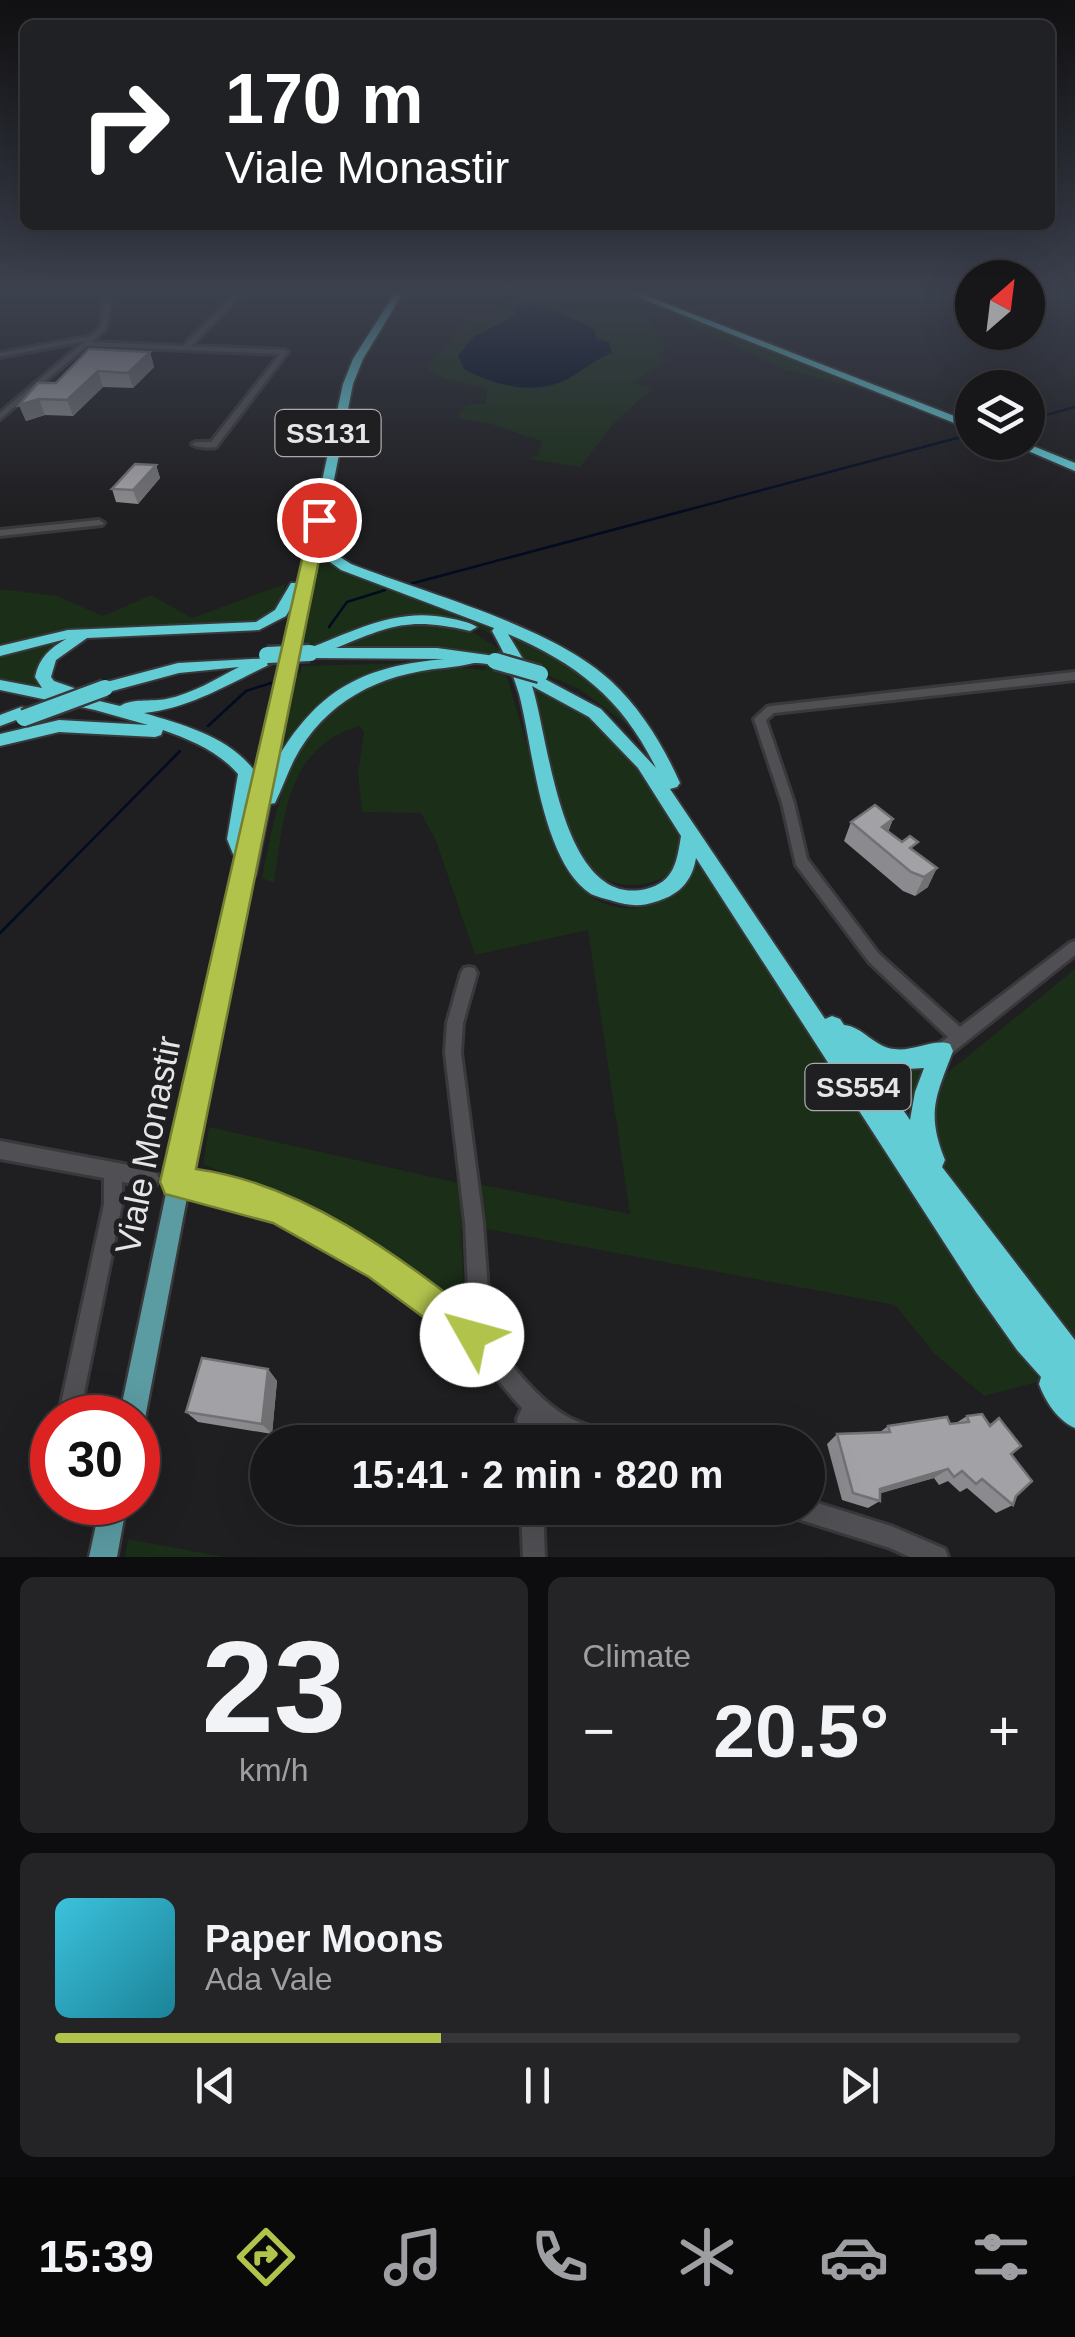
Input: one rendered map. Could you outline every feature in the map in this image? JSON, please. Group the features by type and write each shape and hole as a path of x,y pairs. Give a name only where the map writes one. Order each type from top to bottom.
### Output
{"highway":[{"name":"SS131","path":"238,888 338,383 349,366"},
{"name":"SS131","path":"246,849 348,384 357,366"},
{"path":"821,366 955,418"},
{"path":"1045,451 1075,465"},
{"path":"1045,454 1075,465"},
{"path":"319,520 323,523 320,545 346,567 552,649 597,677 614,693 652,746 671,783"},
{"path":"0,651 95,632 259,626 281,613 296,586"},
{"path":"312,656 398,617 448,621 484,632 501,646 539,753 570,858 583,879 602,892 630,898 667,890 684,873 690,834"},
{"path":"495,626 518,659 539,753"},
{"path":"95,632 50,656 43,677 48,685 152,709 179,704 270,659"},
{"name":"SS554","path":"0,725 103,685 178,668 312,656 437,653 496,664 582,696 625,726 671,783 941,1187 1075,1363"},
{"name":"SS554","path":"312,656 430,656 496,664"},
{"path":"0,686 195,734 230,752 246,773 236,840 246,849 260,838 268,801 282,770 308,726 331,700 386,671 468,661"},
{"name":"SS554","path":"538,678 610,725 644,764 1027,1340 1075,1394"},
{"path":"0,740 59,726 195,734"},
{"path":"828,1020 839,1024 867,1052 886,1060 908,1061 950,1044"},
{"path":"941,1187 944,1178 929,1155 920,1108 950,1044"},
{"path":"1027,1340 1075,1413"}],"main road":[{"name":"Viale Monastir","path":"136,1395 238,888"},
{"path":"103,1557 109,1525"}],"street":[{"path":"0,416 60,366"},
{"path":"196,444 213,445 274,366"},
{"path":"0,533 100,522"},
{"path":"1075,676 771,710 760,719 788,803 800,861 874,958 950,1044 1075,947"},
{"path":"469,974 452,1053 474,1222 478,1291 472,1335"},
{"path":"0,1150 150,1178"},
{"path":"73,1395 113,1204 113,1174"},
{"path":"177,1182 213,1187 280,1209 381,1264 472,1335 536,1405 564,1425"},
{"path":"528,1425 536,1405"},
{"path":"825,1517 891,1537 937,1557"},
{"path":"533,1525 534,1557"}],"green space":[{"path":"660,366 633,382 651,389 613,424 580,467 528,459 538,455 542,441 488,423 457,418 466,405 486,404 487,389 445,379 426,368"},
{"path":"777,366 810,366 882,394"},
{"path":"318,548 367,578 491,629 507,643 456,620 401,615 365,624 300,650"},
{"path":"285,584 280,608 258,622 94,628 0,647 0,589 57,596 103,616 151,595 192,618"},
{"path":"414,620 470,630 499,649 558,852 586,893 608,905 624,908 654,904 679,886 696,858 996,1321 1041,1381 984,1396 934,1353 895,1305 482,1228 478,1184 630,1214 588,930 475,955 436,841 421,813 362,812 358,774 364,732 359,726 335,736 303,768 286,810 274,883 262,878 285,785 312,731 332,709 356,690 398,670 486,670 485,656 329,651 366,630"},
{"path":"75,636 48,653 49,689 0,681 0,654"},
{"path":"511,637 581,674 636,731 579,689 522,664"},
{"path":"406,663 359,677 326,700 300,733 277,775 293,674 300,673 302,666"},
{"path":"527,683 601,722 632,757 682,835 684,848 672,873 646,884 620,884 597,874 577,855 557,800"},
{"path":"1075,969 1075,1349 937,1156 928,1123 941,1078"},
{"path":"930,1059 915,1120 874,1060"},
{"path":"209,1127 459,1183 466,1223 461,1229 464,1292 459,1299 447,1300 330,1224 203,1164"},
{"path":"128,1539 224,1557 125,1557"}],"water":[{"path":"463,366 589,366 558,383 531,388 503,384"}],"building":[{"path":"73,366 136,366 128,373 98,371 67,400 39,399 19,405 38,383 56,383"},
{"path":"135,464 156,465 133,490 112,489"},
{"path":"875,805 893,819 882,827 902,842 910,836 918,842 910,848 937,868 924,877 911,872 851,822"},
{"path":"202,1358 268,1369 262,1424 186,1412"},
{"path":"982,1414 990,1426 999,1418 1021,1446 1011,1454 1032,1481 1016,1496 1013,1505 982,1479 976,1484 962,1471 954,1477 948,1469 880,1489 880,1501 853,1493 837,1434 890,1432 888,1426 947,1417 950,1424 969,1422 967,1416"}],"waterway":[{"path":"1045,415 1075,407"},
{"path":"410,584 955,439"},
{"path":"329,627 347,602 385,590"},
{"path":"208,726 246,691 271,683"},
{"path":"0,933 180,751"}],"route":[{"path":"319,520 177,1182 213,1187 280,1209 381,1264 472,1335"}]}
